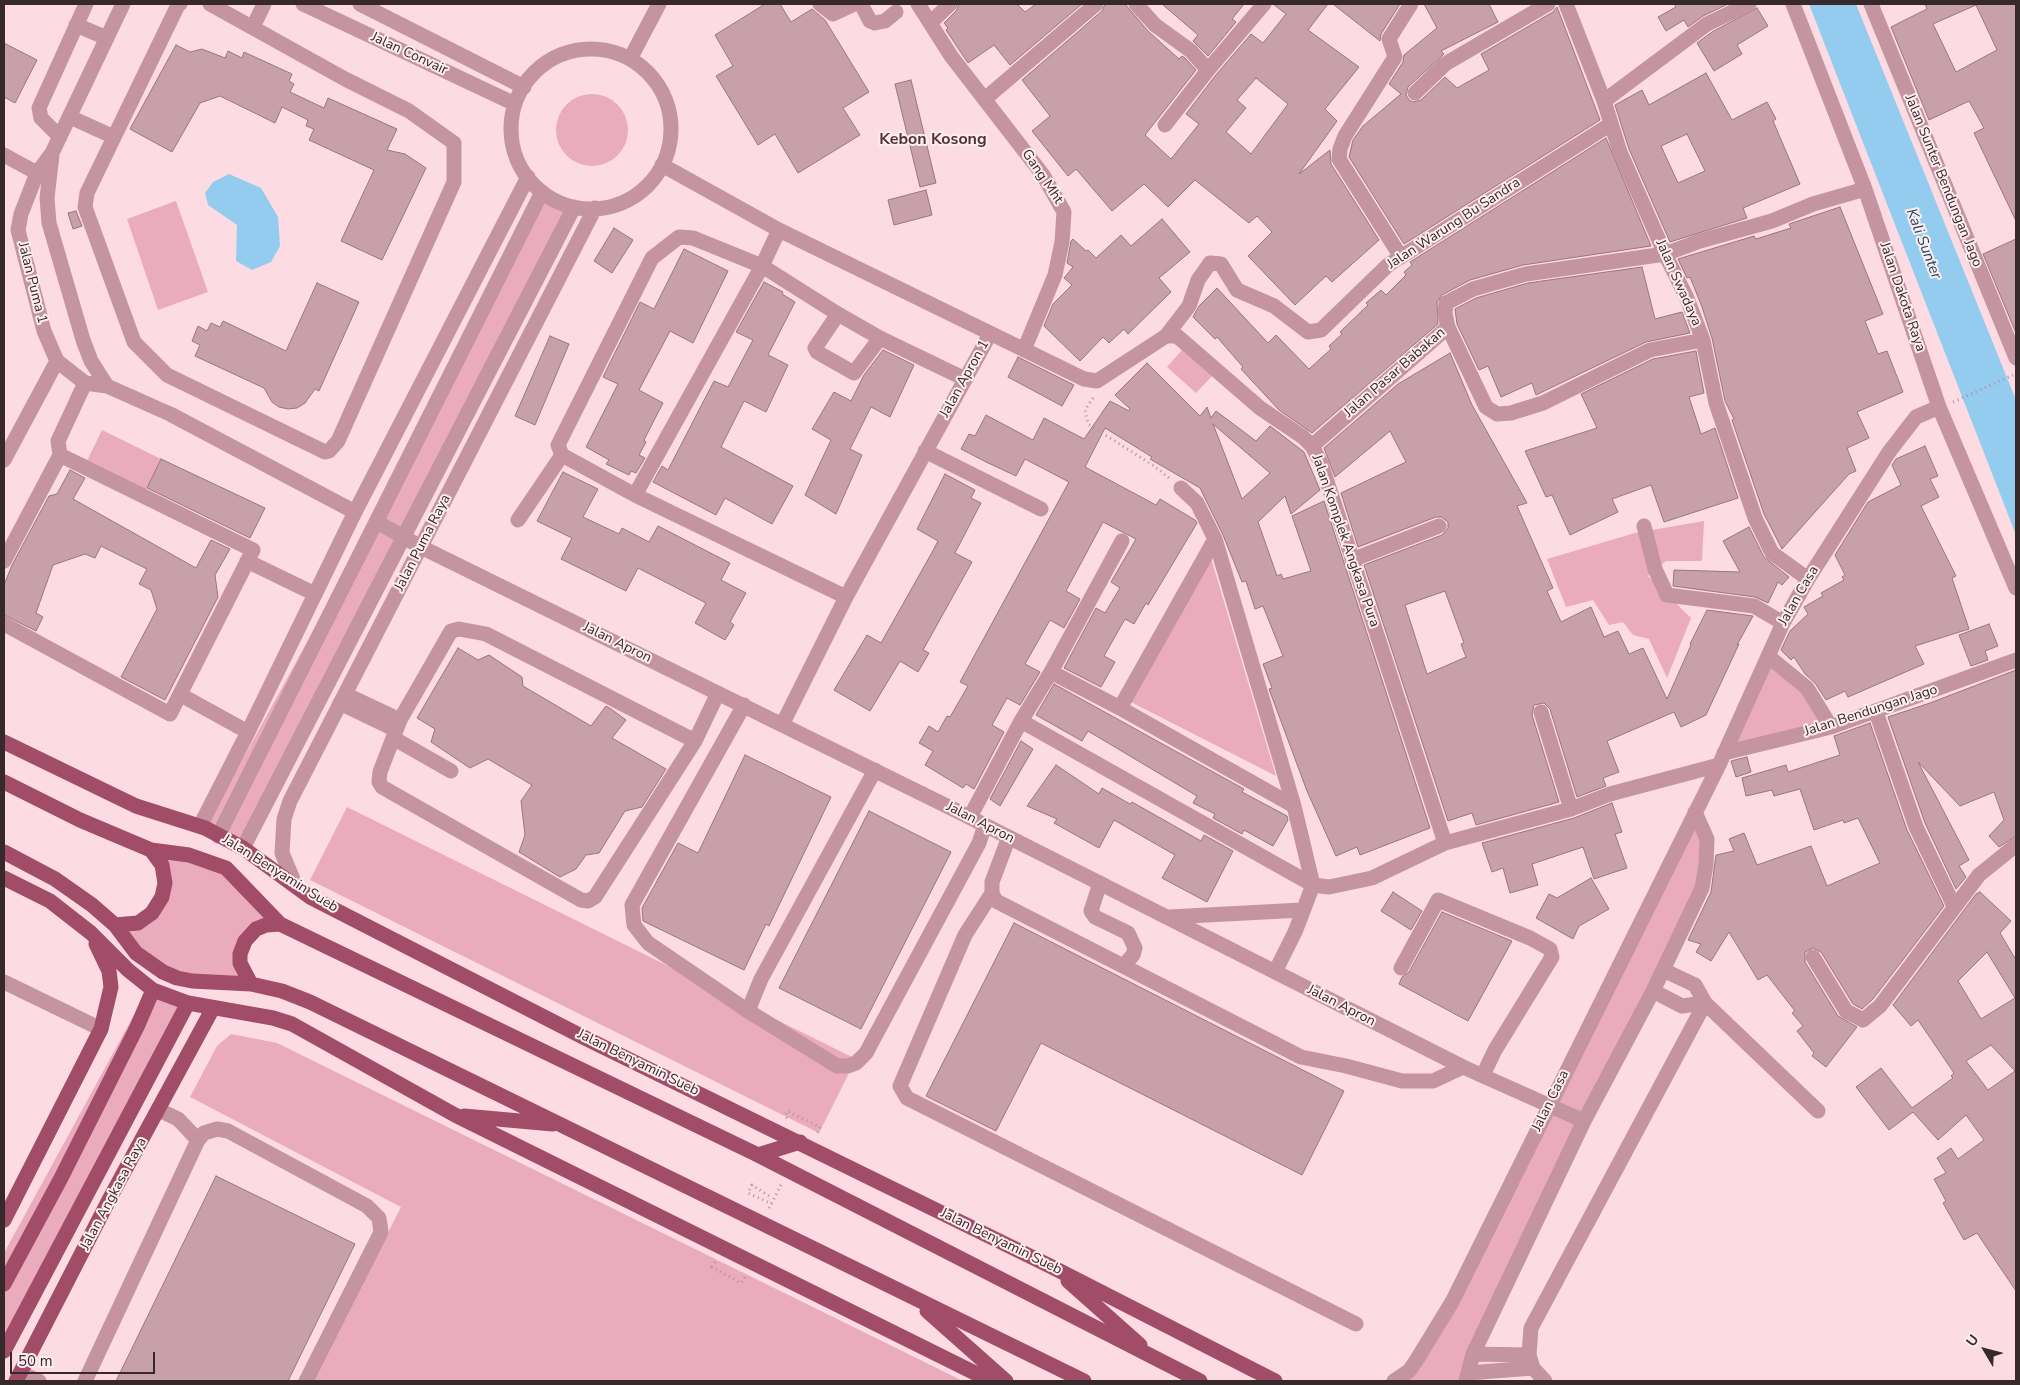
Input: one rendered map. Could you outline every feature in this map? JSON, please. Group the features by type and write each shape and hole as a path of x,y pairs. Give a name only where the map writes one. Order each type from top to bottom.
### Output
{"main road":[{"name":"Jalan Benyamin Sueb","path":"4,742 136,806 200,826 243,848 295,884 310,897 578,1035 800,1142 1276,1381"},
{"name":"Jalan Benyamin Sueb","path":"5,782 80,820 151,850 189,855 226,868 280,924 758,1155 1200,1381"},
{"path":"115,925 138,923 152,913 162,897 165,883 162,865 151,850"},
{"path":"4,852 54,879 92,905 115,925 136,953 170,975 192,981 251,984 282,991 310,1002 1084,1381"},
{"path":"4,878 50,901 91,932 128,970 152,990 188,1003 273,1018 292,1024 455,1115 991,1381"},
{"path":"251,984 240,963 240,954 245,941 256,929 266,924 280,924"},
{"path":"4,1220 101,1029 111,987 109,971 91,932"},
{"path":"4,1284 61,1178 137,1027 152,990"},
{"path":"146,1005 157,1003 168,1006 179,1019"},
{"name":"Jalan Angkasa Raya","path":"4,1351 188,1003"},
{"name":"Jalan Angkasa Raya","path":"19,1377 111,1196 159,1110 212,1008"},
{"path":"455,1115 564,1125"},
{"path":"758,1155 800,1142"},
{"path":"92,1185 111,1196"},
{"path":"1052,1267 1156,1360"},
{"path":"914,1299 1006,1381"}],"street":[{"path":"60,137 41,118 38,108 86,4"},
{"name":"Jalan Puma 1","path":"85,383 57,361 44,331 18,230 26,197 36,173 52,153 123,4"},
{"path":"180,4 173,13 87,194 85,207 134,342 168,375 325,452 329,451 338,441 454,182 454,143 409,111 345,79 210,4"},
{"path":"254,27 264,4"},
{"name":"Jalan Convair","path":"304,4 515,104"},
{"name":"Jalan Convair","path":"360,4 524,87"},
{"path":"630,59 659,4"},
{"path":"820,4 833,14 854,4"},
{"path":"861,4 870,21 876,23 885,21 896,12"},
{"name":"Gang Mht","path":"918,4 951,56 986,98 1049,183 1064,212 1062,242 1055,276 1024,350"},
{"path":"930,23 950,4"},
{"path":"986,98 1096,4"},
{"path":"1136,4 1155,26 1191,51 1208,70"},
{"path":"1165,125 1208,70 1264,4"},
{"path":"1401,257 1339,159 1340,149 1345,136 1394,57 1389,39 1411,4"},
{"path":"1416,93 1444,64 1548,4"},
{"name":"Jalan Swadaya","path":"1566,4 1604,101 1620,152 1665,254 1686,296 1703,340 1716,403 1755,518 1772,553 1808,579"},
{"path":"1604,101 1707,24 1749,4"},
{"name":"Jalan Dakota Raya","path":"1793,4 2016,588"},
{"name":"Jalan Sunter Bendungan Jago","path":"1871,4 2016,358"},
{"path":"76,26 107,38"},
{"path":"602,49 630,59 645,69 665,97 670,114 669,148 662,165 651,182 635,196 616,205 596,208 574,207 552,199 542,192 528,177 518,162 513,145 512,128 515,104 524,87 544,64 572,51 602,49"},
{"path":"70,117 114,137"},
{"name":"Jalan Warung Bu Sandra","path":"1166,336 1189,306 1198,280 1210,263 1221,264 1237,290 1274,306 1308,332 1321,330 1388,265 1611,124"},
{"name":"Jalan Puma 1","path":"52,153 47,198 49,223 83,340 91,361 107,386"},
{"path":"4,155 36,173"},
{"name":"Jalan Apron 1","path":"662,165 779,230 990,334 846,597 782,725"},
{"path":"200,826 355,512 528,177"},
{"path":"1665,254 1700,241 1772,221 1813,204 1865,189"},
{"path":"218,836 542,192"},
{"name":"Jalan Puma Raya","path":"243,848 574,207"},
{"name":"Jalan Puma Raya","path":"295,884 282,853 284,819 290,801 596,208"},
{"path":"634,495 762,266 779,230"},
{"path":"846,597 634,495 562,455 558,444 560,438 652,258 679,237 693,238 762,266 880,338 965,380"},
{"name":"Jalan Pasar Babakan","path":"1312,446 1448,327 1445,314 1446,303 1473,289 1526,274 1665,254"},
{"path":"838,314 815,348 817,352 850,373 854,373 880,338"},
{"path":"1448,327 1486,407 1497,414 1511,413 1543,404 1650,350 1703,340"},
{"path":"990,334 1084,379 1097,381 1166,336"},
{"name":"Jalan Komplek Angkasa Pura","path":"1166,336 1177,336 1190,345 1260,408 1303,437 1312,446 1320,463 1445,843"},
{"path":"4,460 57,361"},
{"path":"4,561 60,455 58,441 85,383 107,386 170,414 355,512"},
{"name":"Jalan Casa","path":"1394,1381 1409,1371 1452,1302 1721,759 1783,623 1808,579 1888,452 1916,417 1945,405"},
{"path":"925,451 1041,509"},
{"path":"4,624 170,714 181,696 253,550 60,455"},
{"path":"518,520 562,455"},
{"path":"1181,488 1197,503 1215,539 1294,806 1312,884 1295,932 1275,972"},
{"name":"Jalan Apron","path":"377,522 421,547 970,817 1463,1067 1584,1121"},
{"path":"1352,560 1438,526"},
{"path":"1644,526 1655,569 1667,595 1754,606 1783,623"},
{"path":"1120,708 1215,539"},
{"path":"970,817 1021,721 1122,541"},
{"path":"247,561 315,594"},
{"path":"695,741 486,634 459,629 451,631 397,729 380,772 379,782 382,787 580,900 588,901 594,897 695,741 718,693"},
{"path":"1768,656 1808,688 1831,727"},
{"name":"Jalan Bendungan Jago","path":"1721,759 1876,712 2016,660"},
{"path":"1050,672 1120,708 1294,806"},
{"path":"181,696 248,732"},
{"path":"343,698 397,729 451,771"},
{"path":"744,705 632,905 634,925 648,943 748,1011 837,1066 848,1066 856,1063 866,1053 979,843 985,825"},
{"path":"1541,712 1571,809"},
{"path":"1876,712 1916,827 1954,906"},
{"path":"1021,721 1312,884 1328,887 1372,878 1445,843 1571,809 1610,794 1721,759"},
{"path":"748,1011 761,979 875,770"},
{"path":"1531,1362 1467,1377 1473,1354 1584,1121 1653,991 1702,888 1706,865 1707,839 1695,812"},
{"path":"1009,837 992,882 992,893 996,901 1124,964 1301,1057 1346,1066 1402,1081 1433,1081 1463,1067"},
{"path":"1813,957 1846,1011 1863,1020 1880,1006 1979,875 2016,845"},
{"path":"1100,883 1091,911 1095,917 1128,934 1135,948 1133,955 1124,964"},
{"path":"992,893 965,935 900,1086 907,1098 1356,1324"},
{"path":"1401,968 1438,900 1530,938 1550,949 1552,957 1495,1050 1483,1075"},
{"path":"1166,917 1302,910"},
{"path":"1663,970 1695,985 1705,1003 1818,1111"},
{"path":"4,982 101,1029"},
{"path":"1653,991 1682,1006 1705,1003"},
{"path":"1545,1381 1531,1362 1531,1328 1705,1003"},
{"path":"159,1110 178,1119 198,1140"},
{"path":"85,1381 198,1140 204,1133 216,1129 228,1130 367,1206 378,1218 381,1232 306,1381"},
{"path":"1473,1354 1531,1362"},
{"path":"19,1377 39,1381"}],"path":[{"path":"1107,376 1085,410 1088,424 1154,466 1181,488"},
{"path":"1945,405 2011,376"},
{"path":"793,1120 785,1116 787,1111 820,1127"},
{"path":"767,1212 783,1179"},
{"path":"769,1196 752,1185 748,1193 772,1204"},
{"path":"722,1265 715,1262 712,1267 741,1283"}],"shaded area":[{"path":"585,94 599,94 618,104 628,123 628,137 618,156 599,166 585,166 566,156 556,137 556,123 566,104"},
{"path":"542,192 574,207 243,848 205,828 374,520"},
{"path":"176,201 208,292 158,310 127,219"},
{"path":"1182,350 1212,376 1196,393 1167,367"},
{"path":"102,430 161,459 146,490 87,461"},
{"path":"1704,521 1702,561 1666,561 1648,576 1691,618 1667,678 1649,639 1633,635 1623,622 1609,625 1593,600 1566,607 1547,559 1635,533"},
{"path":"1210,555 1276,776 1129,701"},
{"path":"1768,656 1807,688 1831,727 1724,753"},
{"path":"347,807 856,1059 819,1133 310,880"},
{"path":"1695,812 1706,865 1466,1381 1394,1381 1409,1371"},
{"path":"151,850 209,861 260,901 266,925 240,954 251,984 178,979 115,925 138,923 162,897"},
{"path":"147,987 188,1003 4,1349 4,1253 141,1002"},
{"path":"231,1034 277,1043 963,1381 312,1381 401,1207 190,1097 217,1046"}],"water":[{"name":"Kali Sunter","path":"1809,4 1856,4 2016,400 2016,535"},
{"path":"229,174 261,188 278,217 280,246 271,262 252,270 236,261 237,225 208,205 205,193 213,182"}],"building":[{"path":"765,4 780,4 791,22 812,9 825,20 869,92 843,108 860,135 798,173 775,134 758,145 716,76 733,66 715,35"},
{"path":"959,4 1017,4 1025,12 1036,4 1082,4 1010,65 994,45 968,63 946,30 948,28 944,23 956,11"},
{"path":"1105,4 1125,4 1148,31 1179,59 1182,56 1185,58 1196,70 1145,135 1171,159 1199,124 1186,114 1215,76 1251,34 1263,43 1286,14 1273,4 1328,4 1308,30 1359,67 1325,109 1337,121 1299,174 1330,150 1331,164 1379,240 1332,282 1326,276 1295,305 1248,256 1272,232 1257,216 1249,223 1195,180 1168,207 1144,184 1112,211 1076,169 1068,176 1032,131 1050,116 1022,80 1102,11","holes":["1256,78 1288,104 1251,154 1226,132 1246,108 1237,100"]},
{"path":"1162,4 1244,4 1232,19 1236,22 1208,56 1193,41 1198,35"},
{"path":"1333,4 1400,4 1381,34 1380,41"},
{"path":"1424,4 1489,4 1498,22 1441,51 1444,54 1408,87 1406,95 1409,100 1413,102 1421,100 1445,77 1457,88 1489,70 1481,54 1553,12 1557,7 1600,120 1404,244 1349,157 1353,140 1363,126 1401,94 1389,84 1403,62 1404,55 1437,28"},
{"path":"1674,4 1728,4 1703,16 1688,27 1684,20 1666,31 1658,17 1676,7"},
{"path":"1925,4 2016,4 2016,221 1974,133 1984,128 1969,101 1929,120 1891,27 1927,9","holes":["1976,5 1997,50 1956,72 1933,24"]},
{"path":"1757,8 1768,26 1737,45 1742,54 1714,71 1697,43 1712,32"},
{"path":"4,43 37,60 15,103 4,97"},
{"path":"176,45 190,52 202,49 225,58 228,51 242,58 244,52 292,74 289,81 294,84 290,92 324,108 328,98 397,129 387,150 405,154 426,168 382,260 341,241 374,170 309,140 314,129 306,126 308,120 282,107 275,123 220,96 200,103 172,152 130,129"},
{"path":"1706,73 1732,120 1767,102 1776,119 1773,121 1800,184 1743,208 1747,218 1670,242 1629,149 1615,105 1642,90 1649,105","holes":["1687,134 1705,171 1678,183 1661,146"]},
{"path":"911,80 936,183 920,187 895,84"},
{"path":"1606,138 1651,246 1523,265 1470,280 1442,295 1437,302 1438,324 1312,433 1279,410 1241,369 1243,367 1217,337 1215,339 1193,317 1199,306 1217,288 1268,343 1276,335 1309,369 1331,349 1329,346 1342,334 1340,332 1368,305 1366,303 1381,290 1386,295 1406,275 1404,272 1412,265 1410,262"},
{"path":"926,190 932,215 894,225 888,200"},
{"path":"1840,207 1883,314 1865,321 1878,354 1887,351 1903,392 1857,412 1869,438 1847,448 1856,471 1849,474 1782,549 1764,514 1732,420 1734,419 1725,401 1712,338 1702,307 1690,277 1687,278 1678,259 1754,236 1756,239 1791,228 1789,224"},
{"path":"76,211 82,226 73,229 68,213"},
{"path":"1162,219 1190,252 1159,278 1171,292 1128,334 1124,329 1109,343 1103,337 1080,361 1044,326 1053,304 1072,285 1064,278 1073,267 1067,263 1071,241 1073,239 1096,258 1121,235 1131,246"},
{"path":"614,228 633,240 612,273 594,261"},
{"path":"2016,239 2016,333 1983,254"},
{"path":"684,249 728,271 693,343 670,331 639,390 663,403 644,440 646,442 639,455 645,458 636,473 631,471 629,475 606,464 609,460 586,447 618,384 603,377 640,302 654,309"},
{"path":"1642,267 1655,319 1682,312 1690,333 1646,342 1536,395 1532,383 1501,397 1488,366 1479,370 1457,324 1455,309 1476,298 1528,283"},
{"path":"764,282 783,292 782,294 795,302 768,355 788,365 766,412 744,401 721,447 793,486 772,524 725,498 716,515 653,482 662,466 668,470 714,381 728,387 753,340 736,332"},
{"path":"317,283 359,302 319,391 315,389 305,403 297,408 279,407 272,402 264,388 195,356 200,345 192,341 198,326 207,331 211,323 220,327 223,321 286,351"},
{"path":"550,336 569,344 535,425 515,416"},
{"path":"883,350 914,365 890,417 871,407 850,449 862,455 836,514 805,495 831,440 812,429 834,392 851,401 864,375"},
{"path":"1696,351 1704,393 1689,397 1701,434 1715,428 1738,498 1664,522 1651,485 1612,499 1618,512 1570,535 1552,495 1546,497 1525,451 1597,428 1581,394 1653,359"},
{"path":"1450,353 1472,405 1527,503 1517,506 1553,588 1547,591 1561,622 1591,607 1604,637 1618,631 1629,654 1643,648 1667,699 1690,644 1707,610 1753,616 1737,645 1739,644 1706,715 1681,727 1674,712 1607,741 1619,772 1603,778 1606,786 1577,797 1550,709 1544,703 1534,705 1532,715 1559,802 1476,825 1472,813 1448,821 1364,565 1442,535 1448,528 1448,522 1441,517 1436,517 1358,547 1341,493 1406,462 1390,431 1335,477 1324,448 1398,384","holes":["1445,591 1464,643 1461,644 1466,657 1427,674 1405,605"]},
{"path":"1018,357 1074,385 1062,406 1008,377"},
{"path":"1147,363 1200,416 1207,407 1211,418 1216,411 1256,441 1270,426 1304,452 1320,490 1291,514 1285,496 1258,522 1277,576 1281,574 1283,579 1311,571 1292,516 1324,501 1430,828 1360,855 1357,847 1336,856 1307,791 1269,689 1272,688 1263,664 1283,656 1263,606 1255,609 1246,581 1242,582 1223,535 1200,488 1150,459 1152,457 1105,428 1085,467 1156,505 1160,499 1197,523 1148,605 1146,603 1134,624 1125,619 1104,656 1115,662 1101,687 1064,668 1096,608 1105,613 1120,588 1111,582 1136,539 1103,522 1066,591 1080,599 1064,628 1050,620 1025,664 1040,672 1020,705 1007,698 992,725 1004,732 974,789 966,784 963,788 925,765 933,751 919,743 929,726 938,732 947,716 950,717 968,686 960,682 1069,482 1025,459 1016,476 961,449 969,434 975,436 986,415 1033,440 1044,418 1084,439 1110,401 1129,411 1130,409 1115,395","holes":["1213,424 1270,473 1242,499"]},
{"path":"1925,446 1938,476 1930,479 1939,497 1921,506 1956,576 1952,578 1969,629 1915,646 1924,664 1848,697 1845,691 1826,700 1794,657 1791,660 1781,650 1790,631 1808,614 1804,607 1823,596 1821,593 1844,580 1842,577 1845,575 1835,555 1868,502 1901,485 1892,465 1896,459"},
{"path":"161,459 265,508 250,538 147,488"},
{"path":"70,470 85,478 73,499 196,568 211,540 230,549 215,575 218,597 165,700 121,677 157,609 151,590 139,584 147,569 101,546 95,558 85,554 53,565 36,613 43,617 36,631 4,615 4,585 12,565 49,496 57,494"},
{"path":"563,472 598,489 583,517 619,534 622,528 649,542 658,526 730,563 721,580 746,593 730,622 734,625 725,640 695,623 706,603 638,568 626,591 561,559 572,538 537,521"},
{"path":"945,474 975,490 971,498 981,503 955,553 972,562 923,650 929,653 918,672 900,661 870,711 834,690 867,635 881,643 938,541 917,529"},
{"path":"1749,527 1764,557 1789,577 1782,585 1778,582 1768,603 1755,597 1673,586 1674,570 1740,572 1723,541"},
{"path":"1989,624 1998,646 1985,651 1988,660 1971,666 1959,635"},
{"path":"458,648 478,660 489,655 522,677 523,686 591,726 606,706 626,720 612,738 666,769 642,807 625,811 599,853 586,855 576,869 560,877 519,852 525,835 521,801 532,785 488,759 470,768 431,742 435,729 417,718"},
{"path":"2016,670 2016,836 1999,847 1989,836 2004,820 1994,792 1960,806 1918,762 1969,860 1959,866 1966,877 1956,889 1925,823 1888,717"},
{"path":"1054,684 1244,789 1242,792 1287,816 1288,820 1273,846 1244,830 1242,834 1213,818 1215,814 1193,803 1197,796 1088,731 1082,741 1036,715"},
{"path":"1870,723 1907,830 1944,906 1873,999 1862,1009 1853,1004 1821,952 1813,948 1805,952 1805,962 1838,1016 1857,1027 1826,1067 1812,1056 1814,1053 1797,1031 1803,1026 1792,1013 1795,1011 1767,975 1758,980 1729,932 1711,961 1696,952 1701,944 1688,940 1711,892 1716,855 1734,851 1729,839 1744,833 1757,865 1811,846 1827,886 1880,863 1858,818 1844,823 1843,820 1814,830 1800,789 1774,796 1772,790 1746,796 1742,778 1786,765 1788,772 1840,755 1834,736"},
{"path":"1021,741 1033,749 1000,806 990,799"},
{"path":"745,755 831,797 769,926 766,924 744,970 643,921 642,908 678,843 698,853"},
{"path":"1747,757 1751,772 1736,777 1731,761"},
{"path":"1056,765 1099,794 1102,788 1130,804 1132,802 1201,841 1204,835 1233,851 1207,902 1162,878 1175,855 1114,820 1099,848 1054,823 1057,819 1027,806"},
{"path":"1612,803 1622,832 1615,834 1627,868 1594,879 1583,847 1532,864 1538,885 1510,893 1503,868 1492,872 1482,843 1574,818"},
{"path":"869,811 951,852 861,1029 779,988"},
{"path":"1591,878 1609,909 1579,926 1573,939 1536,918 1549,894 1557,898"},
{"path":"1393,892 1422,911 1411,930 1381,911"},
{"path":"1980,892 2011,921 2000,933 2016,960 2016,1291 1977,1233 1964,1240 1943,1203 1946,1201 1934,1179 1946,1173 1937,1158 1951,1148 1958,1159 1984,1140 1966,1115 1938,1140 1913,1112 1889,1130 1856,1087 1881,1068 1912,1108 1953,1078 1951,1076 1954,1073 1918,1020 1911,1026 1893,1005 1976,894","holes":["1987,952 2015,998 1981,1019 1958,981","1991,1045 2015,1071 1988,1090 1966,1061"]},
{"path":"1442,912 1512,941 1468,1021 1399,984 1402,977 1409,972"},
{"path":"1014,923 1344,1091 1302,1175 1041,1043 996,1131 926,1096"},
{"path":"216,1176 355,1244 288,1381 116,1381"}],"district":[{"name":"Kebon Kosong","path":"933,140"}]}
